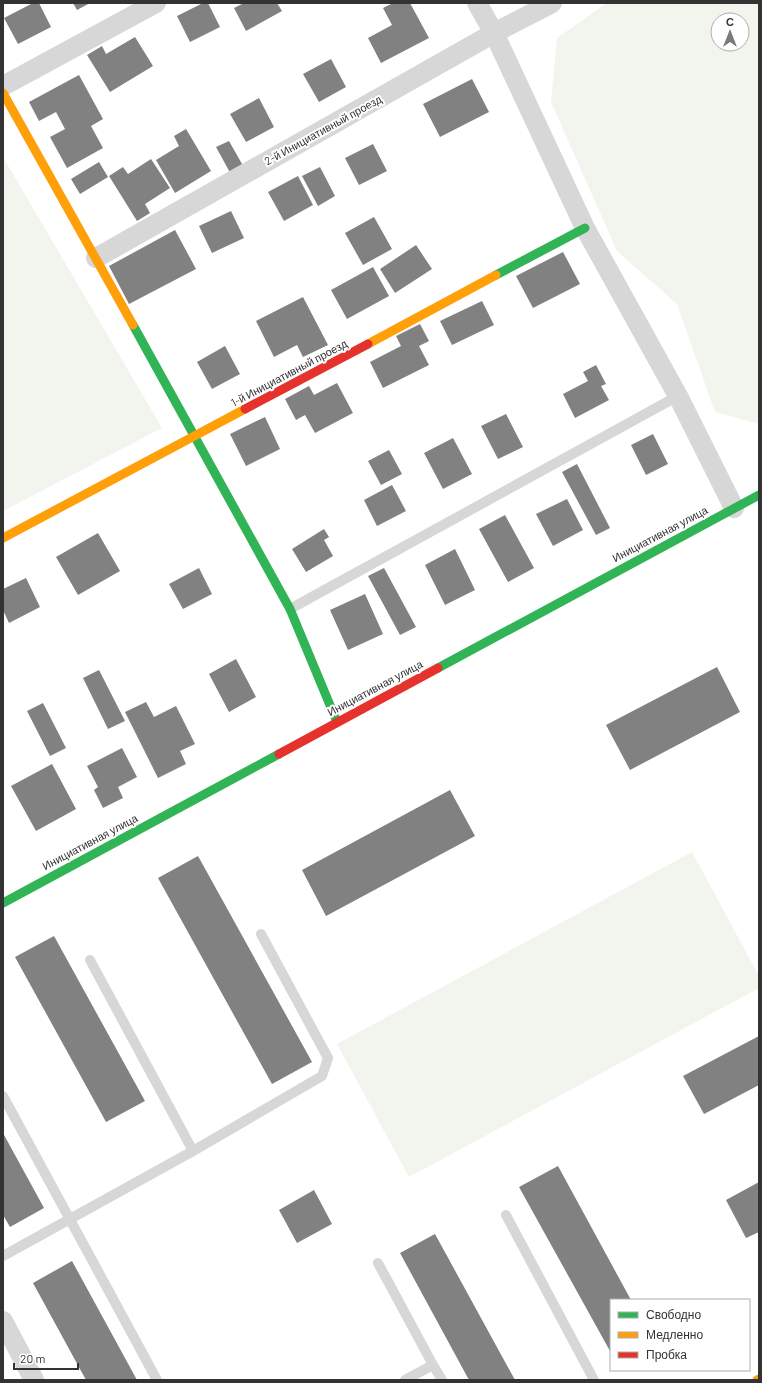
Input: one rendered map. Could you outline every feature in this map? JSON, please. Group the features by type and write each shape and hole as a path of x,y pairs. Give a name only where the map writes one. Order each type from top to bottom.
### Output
{"street":[{"path":"3,86 156,3"},
{"path":"477,3 494,33 585,228 678,396 734,508"},
{"name":"2-й Инициативный проезд","path":"96,258 494,33 552,3"},
{"path":"3,93 290,609 337,722"},
{"name":"1-й Инициативный проезд","path":"3,538 585,228"},
{"name":"Инициативная улица","path":"3,903 759,495"},
{"path":"3,1321 34,1380"}],"lane":[{"path":"290,609 678,396"},
{"path":"3,1256 322,1076 328,1058 261,934"},
{"path":"90,960 193,1150"},
{"path":"3,1096 156,1380"},
{"path":"506,1215 594,1380"},
{"path":"378,1263 442,1380"},
{"path":"405,1380 433,1365"}],"shaded area":[{"path":"607,3 759,3 759,424 715,412 677,304 617,251 551,102 557,38"},
{"path":"3,157 162,428 3,511"},
{"path":"692,852 759,976 759,988 409,1177 337,1044"}],"building":[{"path":"33,3 39,3 51,27 18,44 4,18"},
{"path":"73,3 90,3 77,10"},
{"path":"203,3 208,3 220,27 190,42 177,16"},
{"path":"244,3 277,3 282,11 246,31 234,8"},
{"path":"393,3 410,3 429,38 381,63 368,38 392,25 383,8"},
{"path":"135,37 153,66 110,92 87,55 102,46 106,54"},
{"path":"331,59 346,87 319,102 303,74"},
{"path":"79,75 103,119 91,126 103,148 67,168 50,137 65,129 56,112 39,121 29,102"},
{"path":"472,79 489,112 440,137 423,104"},
{"path":"259,98 274,127 246,142 230,114"},
{"path":"186,129 211,171 175,193 156,160 179,146 174,136"},
{"path":"229,141 246,171 233,178 216,147"},
{"path":"373,144 387,171 359,185 345,158"},
{"path":"151,159 170,188 145,204 150,213 137,221 109,176 123,167 128,174"},
{"path":"99,162 108,177 80,194 71,179"},
{"path":"320,167 335,196 318,206 302,176"},
{"path":"298,176 313,205 284,221 268,192"},
{"path":"231,211 244,238 212,253 199,226"},
{"path":"374,217 392,249 363,265 345,233"},
{"path":"175,230 196,269 129,304 109,266"},
{"path":"416,245 432,269 395,293 380,269"},
{"path":"563,252 580,284 533,308 516,276"},
{"path":"373,267 389,296 347,319 331,290"},
{"path":"303,297 328,345 303,357 297,345 274,357 256,321"},
{"path":"482,301 494,325 452,345 440,321"},
{"path":"420,324 429,341 419,346 429,365 383,388 370,362 401,346 396,336"},
{"path":"225,346 240,374 212,389 197,362"},
{"path":"596,365 606,384 601,386 609,400 575,418 563,394 588,381 583,372"},
{"path":"337,383 353,413 315,433 305,415 296,420 285,399 309,386 314,395"},
{"path":"506,414 523,447 498,459 481,426"},
{"path":"265,417 280,449 246,466 230,434"},
{"path":"653,434 668,464 646,475 631,445"},
{"path":"453,438 472,474 443,489 424,453"},
{"path":"389,450 402,474 381,485 368,461"},
{"path":"577,464 610,528 596,535 562,472"},
{"path":"392,485 406,511 377,526 364,500"},
{"path":"567,499 583,530 553,546 536,514"},
{"path":"505,515 534,568 508,582 479,529"},
{"path":"324,529 329,537 324,540 333,556 306,572 292,549"},
{"path":"98,533 120,571 78,595 56,557"},
{"path":"455,549 475,590 445,605 425,565"},
{"path":"199,568 212,594 183,609 169,584"},
{"path":"384,568 416,627 400,635 368,576"},
{"path":"26,578 40,607 9,623 3,610 3,589"},
{"path":"365,594 383,634 348,650 330,610"},
{"path":"236,659 256,697 229,712 209,674"},
{"path":"717,667 740,712 630,770 606,725"},
{"path":"99,670 125,721 108,729 83,678"},
{"path":"146,702 154,717 176,706 195,744 180,751 186,764 158,778 125,712"},
{"path":"43,703 66,748 50,756 27,711"},
{"path":"122,748 137,777 118,787 123,798 103,808 94,790 98,787 87,766"},
{"path":"52,764 76,809 36,831 11,786"},
{"path":"450,790 475,836 326,916 302,870"},
{"path":"198,856 312,1062 272,1084 158,878"},
{"path":"54,936 145,1101 106,1122 15,957"},
{"path":"759,1036 759,1085 704,1114 683,1076"},
{"path":"3,1133 44,1208 10,1227 3,1215"},
{"path":"558,1166 630,1299 610,1299 610,1351 519,1187"},
{"path":"759,1182 759,1232 746,1238 726,1200"},
{"path":"314,1190 332,1224 297,1243 279,1210"},
{"path":"435,1234 515,1380 469,1380 400,1253"},
{"path":"72,1261 137,1380 86,1380 33,1283"}],"traffic: fast":[{"path":"496,275 585,228"},
{"path":"133,325 290,609 337,722"},
{"path":"438,668 759,495"},
{"path":"3,903 279,754"}],"traffic: slow":[{"path":"3,93 133,325"},
{"path":"368,344 496,275"},
{"path":"3,538 245,409"}],"traffic: jam":[{"path":"245,409 368,344"},
{"path":"279,754 438,668"}]}
